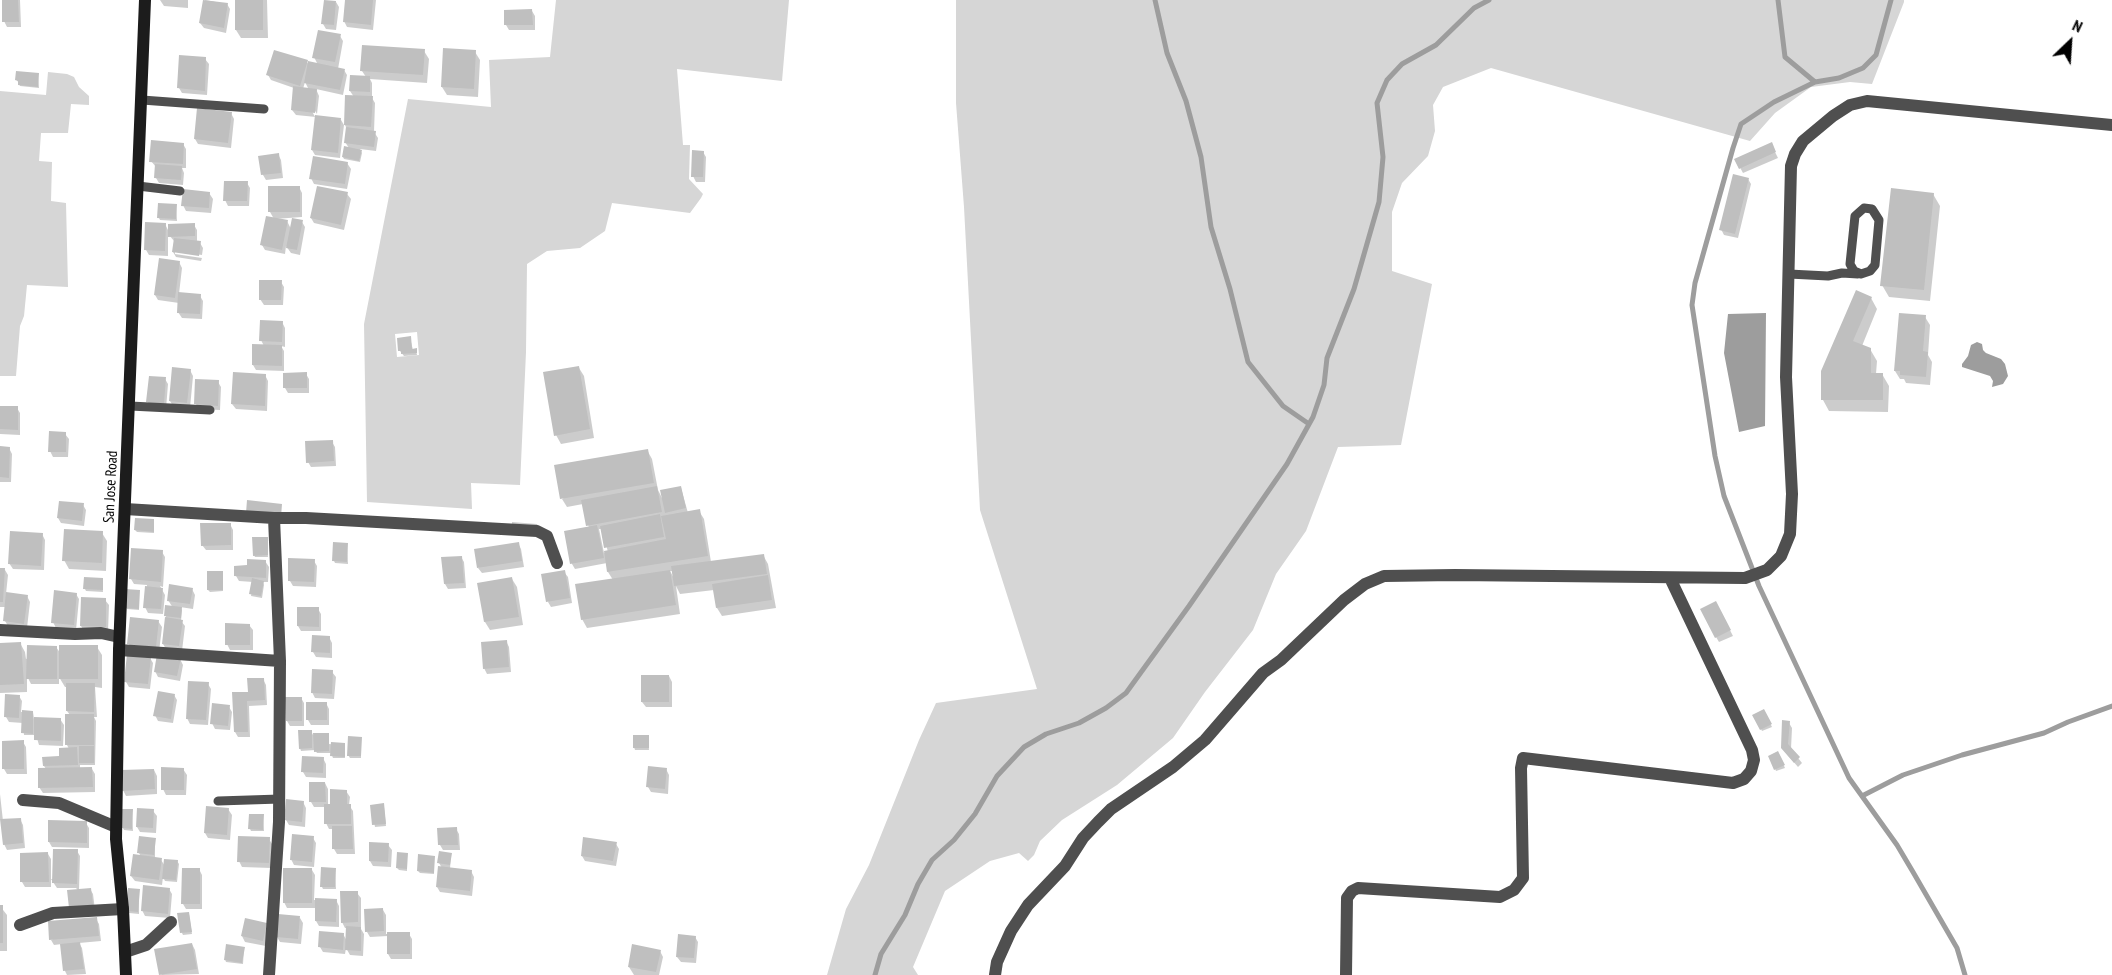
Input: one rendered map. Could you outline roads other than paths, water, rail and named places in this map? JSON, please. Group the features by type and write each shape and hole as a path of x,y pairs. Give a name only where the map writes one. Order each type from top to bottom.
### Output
{"street":[{"name":"San Jose Road","path":"126,975 117,827 119,644 145,0"},
{"path":"995,975 997,962 1011,931 1028,905 1065,866 1083,838 1098,822 1111,809 1173,768 1204,740 1263,673 1281,660 1344,600 1365,584 1384,576 1745,578 1767,570 1781,556 1790,534 1792,494 1786,377 1791,166 1803,141 1850,105 1867,101 1887,102 2112,124"},
{"path":"125,509 537,531 546,536 557,563"},
{"path":"269,975 280,799 280,661 274,518"},
{"path":"1346,975 1347,898 1352,891 1358,888 1500,897 1514,890 1523,878 1521,768 1523,758 1733,783 1744,778 1751,771 1754,760 1752,750 1670,578"},
{"path":"0,630 101,633 119,644 280,661"},
{"path":"23,800 59,803 117,827"},
{"path":"20,925 53,913 123,909"},
{"path":"125,952 146,945 171,922"}],"lane":[{"path":"142,100 264,109"},
{"path":"138,186 180,191"},
{"path":"1789,274 1828,276 1842,273 1862,274 1870,271 1875,265 1879,220 1872,209 1864,208 1855,216 1850,260 1852,267 1862,274"},
{"path":"1842,273 1850,260"},
{"path":"130,406 210,410"},
{"path":"218,801 280,799"}],"waterway":[{"path":"1155,0 1167,53 1186,101 1201,157 1211,227 1230,289 1248,362 1283,406 1309,424"},
{"path":"875,975 881,954 905,915 918,884 932,860 954,840 975,814 997,776 1024,747 1046,734 1079,723 1106,708 1126,693 1287,464 1313,417 1324,385 1327,358 1354,289 1379,202 1383,157 1377,103 1387,80 1402,64 1436,45 1474,8 1489,0"},
{"path":"1778,0 1785,57 1815,82"},
{"path":"1891,0 1876,55 1863,68 1839,78 1815,82 1774,102 1741,124 1695,283 1692,305 1715,456 1724,496 1759,586 1849,778 1897,845 1913,872 1957,948 1965,975"},
{"path":"1862,796 1903,775 1962,755 2044,733 2112,706"}]}
